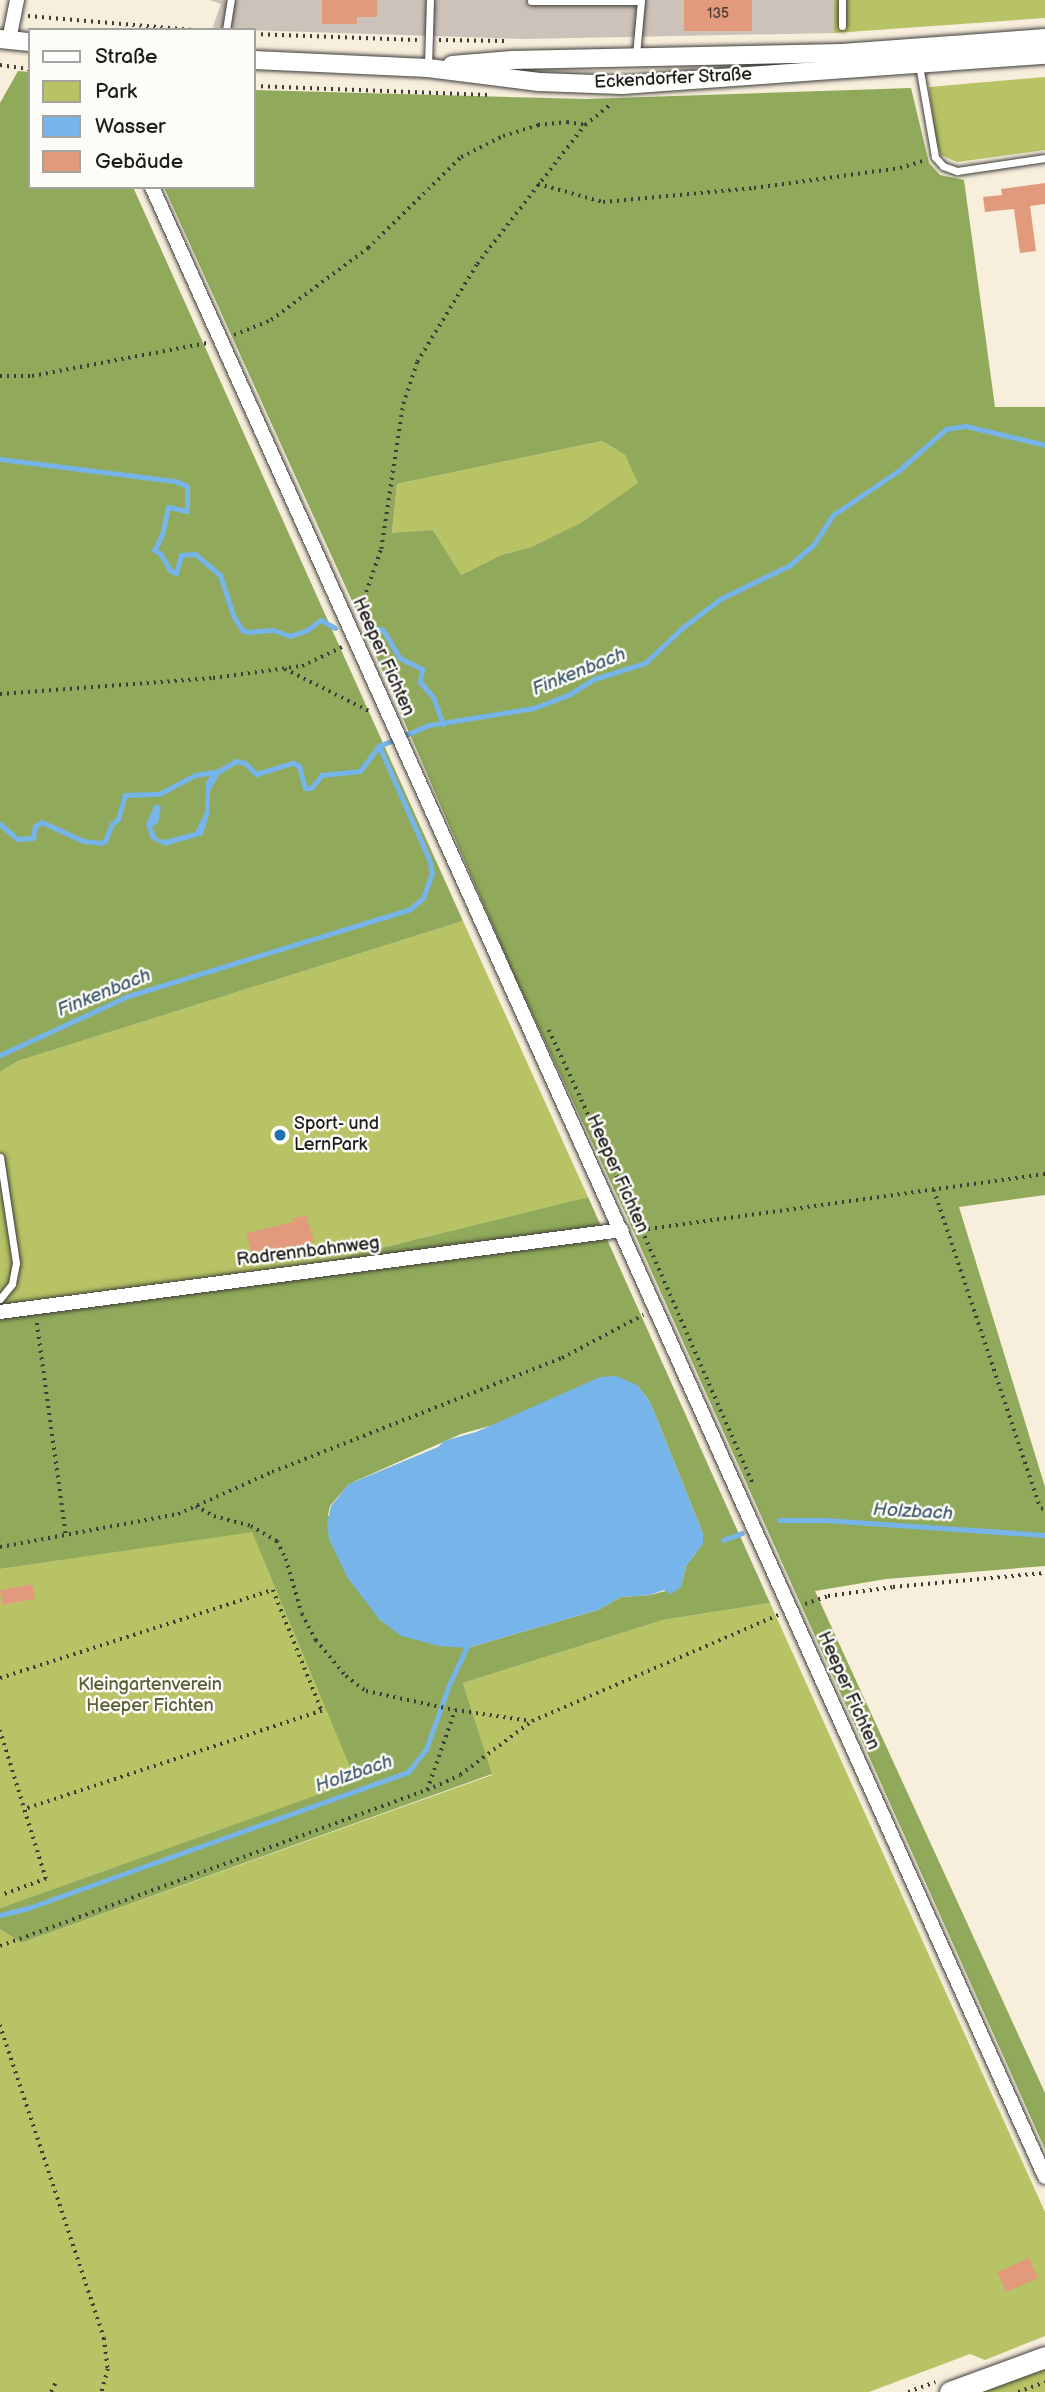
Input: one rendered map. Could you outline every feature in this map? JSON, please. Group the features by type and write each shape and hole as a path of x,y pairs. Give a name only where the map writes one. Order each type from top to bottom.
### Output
{"main road":[{"path":"950,2392 1045,2357"}],"street":[{"path":"15,7 4,39 28,42"},
{"name":"Eckendorfer Straße","path":"256,60 428,68 502,79 622,85 919,57 1045,38"},
{"name":"Eckendorfer Straße","path":"428,68 512,60 1045,55"},
{"name":"Heeper Fichten","path":"153,189 224,339 354,628 393,726 657,1307 1045,2177"},
{"name":"Radrennbahnweg","path":"0,1312 622,1230"}],"lane":[{"path":"226,28 230,0"},
{"path":"428,68 430,0"},
{"path":"842,0 842,26"},
{"path":"531,1 641,1 636,60"},
{"path":"919,57 935,157 943,166 957,170 1045,158"},
{"path":"0,1157 16,1263 12,1284 0,1299"}],"path":[{"path":"15,7 178,28"},
{"path":"0,65 28,69"},
{"path":"0,694 213,678 284,669 302,666 340,649 354,628 381,549 403,404 417,362 477,264 538,184 585,125 622,95"},
{"path":"0,376 32,376 224,339 271,320 368,248 461,157 503,136 538,125 566,122 585,125"},
{"path":"538,184 603,202 768,186 900,168 935,157"},
{"path":"284,669 393,726"},
{"path":"622,1230 1045,1174"},
{"path":"934,1190 1041,1509 1045,1508"},
{"path":"35,1307 66,1536"},
{"path":"0,1547 141,1523 178,1514 272,1472 562,1358 657,1307"},
{"path":"196,1506 214,1516 251,1526 277,1541 286,1559 302,1614 316,1640 346,1676 366,1691 455,1710 532,1721"},
{"path":"0,1946 427,1790 460,1775 532,1721 828,1596 1045,1573"},
{"path":"0,1678 273,1590 322,1711 24,1809"},
{"path":"427,1790 455,1710"},
{"path":"0,1730 46,1879 0,1896"},
{"path":"0,1751 6,1749"},
{"path":"0,2025 104,2339 108,2369 102,2392"},
{"path":"51,2392 57,2379"},
{"path":"1018,2392 1045,2382"}],"shaded area":[{"path":"209,0 834,0 834,33 524,39 212,28 221,4"}],"green space":[{"path":"834,0 1045,0 1045,18 834,33"},
{"path":"18,71 28,72 28,189 134,189 463,921 18,1061 0,1072 0,103"},
{"path":"1045,77 1045,150 957,162 941,155 936,143 929,87"},
{"path":"911,88 929,163 940,175 964,180 995,407 1045,407 1045,1195 959,1207 1045,1487 1045,1566 886,1579 815,1591 1045,2093 1045,2149 628,1219 513,973 358,614 165,189 256,189 256,90 586,99","holes":["602,441 625,455 638,483 582,522 531,547 501,555 461,575 433,530 392,533 397,484"]},
{"path":"602,441 625,455 639,483 582,522 531,547 501,555 461,575 433,530 392,534 397,484"},
{"name":"Sport- und LernPark","path":"463,921 588,1197 279,1273 0,1305 0,1072 18,1061"},
{"path":"588,1197 770,1603 663,1620 463,1683 492,1774 21,1943 0,1929 0,1908 356,1781 252,1532 0,1569 0,1305 279,1273","holes":["637,1385 650,1402 703,1534 696,1553 686,1566 681,1587 650,1595 621,1597 598,1610 467,1648 386,1624 379,1619 328,1515 330,1506 349,1484 461,1434"]},
{"name":"Kleingartenverein Heeper Fichten","path":"252,1531 357,1781 0,1908 0,1569"},
{"path":"770,1603 1045,2212 1045,2336 985,2360 970,2354 869,2392 0,2392 0,1929 21,1943 492,1775 463,1683 663,1620"},
{"path":"1045,2370 1045,2392 981,2392 1011,2380"}],"water":[{"path":"212,771 219,771 219,775 210,791 209,815 203,835 165,846 151,839 146,825 155,804 161,807 158,823 152,827 157,838 164,840 195,832 205,812 206,783"},
{"path":"616,1376 637,1385 650,1402 703,1534 703,1544 686,1566 681,1587 671,1594 664,1590 650,1595 621,1597 598,1610 467,1648 439,1646 401,1636 379,1619 347,1577 329,1539 327,1524 331,1506 349,1484 438,1447 444,1441 476,1432 600,1377"}],"building":[{"path":"322,0 377,0 377,17 357,17 357,24 322,24"},
{"path":"684,0 752,0 752,31 684,31"},
{"path":"1045,183 1045,204 1030,206 1036,251 1020,253 1014,209 985,212 983,197 1002,195 1001,189"},
{"path":"306,1215 314,1241 254,1260 246,1233 293,1222 292,1219"},
{"path":"32,1584 35,1599 2,1605 0,1590"},
{"path":"1029,2258 1038,2278 1006,2292 997,2272"}],"waterway":[{"name":"Finkenbach","path":"0,824 17,839 33,838 35,826 42,822 83,841 101,843 105,841 112,824 118,819 125,795 159,794 195,775 219,771 236,761 245,763 256,774 293,763 299,766 305,788 311,788 322,775 360,771 379,746 429,725 534,708 570,694 594,679 645,663 682,628 720,599 790,565 814,544 833,515 898,471 946,429 966,426 1045,445"},
{"path":"0,459 175,481 187,486 187,511 168,507 162,535 154,550 160,553 170,570 176,573 181,555 195,554 220,575 233,615 242,630 273,630 290,636 307,630 321,620 335,628"},
{"path":"369,627 383,630 400,658 422,669 420,682 433,697 443,724"},
{"name":"Finkenbach","path":"0,1055 128,996 410,909 423,898 432,873 429,859 379,746"},
{"name":"Holzbach","path":"779,1520 825,1520 1045,1535"},
{"name":"Holzbach","path":"723,1540 742,1533"},
{"name":"Holzbach","path":"0,1915 31,1907 408,1772 426,1749 449,1685 469,1642"}],"place":[{"name":"Sport- und LernPark","path":"280,1135"}]}
